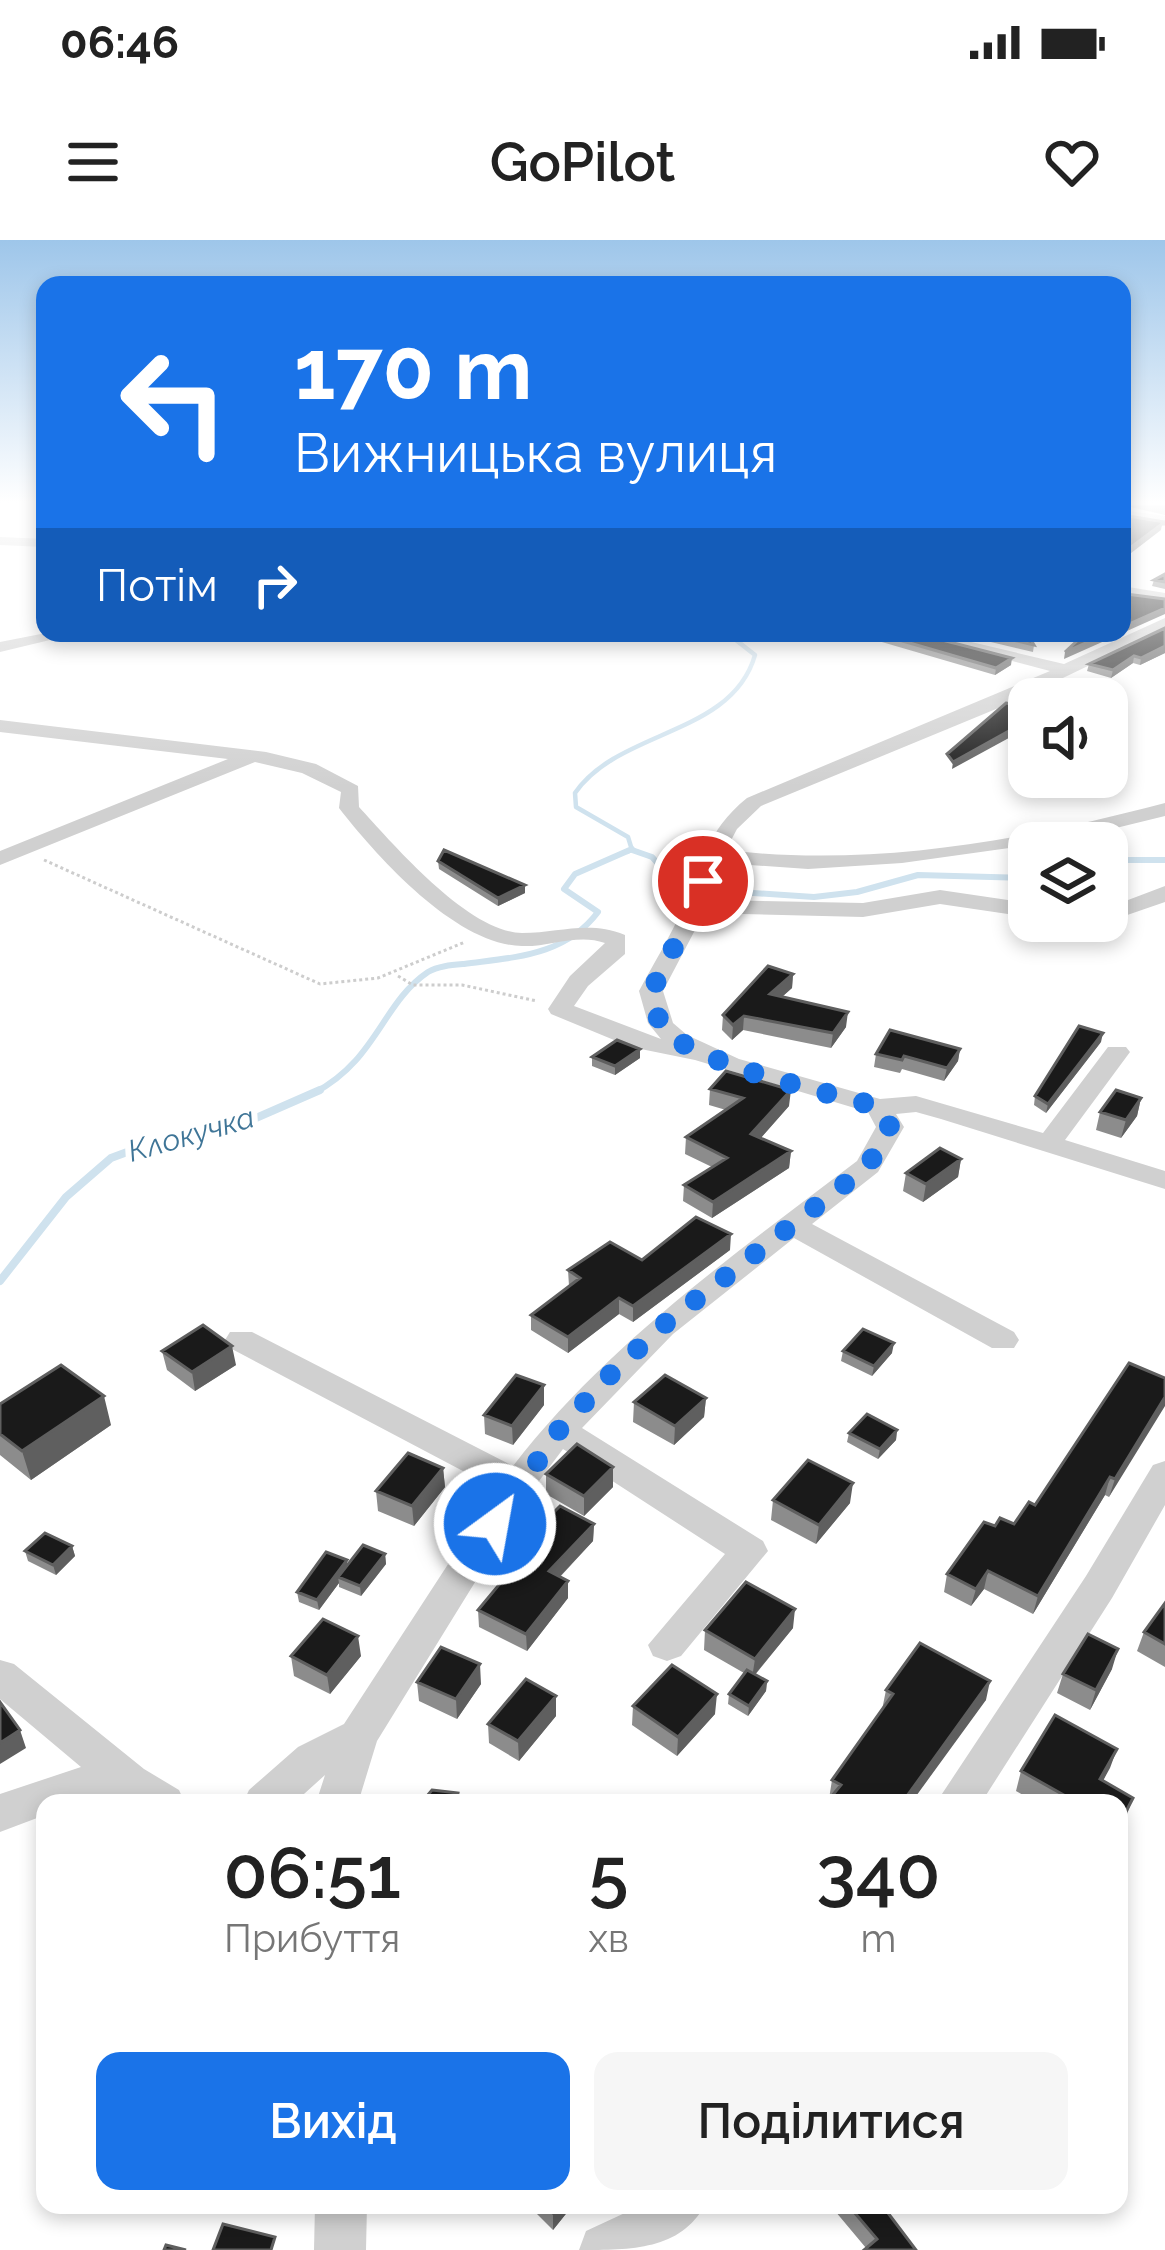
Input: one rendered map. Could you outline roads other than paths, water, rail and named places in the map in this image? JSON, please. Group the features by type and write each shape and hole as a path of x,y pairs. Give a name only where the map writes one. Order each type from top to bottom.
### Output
{"street":[{"path":"1131,638 1165,623"},
{"path":"0,647 36,640"},
{"path":"950,642 1062,669"},
{"path":"709,1058 680,1043 661,1024 651,992 730,820 754,802 1007,698 1122,642"},
{"path":"0,726 181,749 261,753 322,771 351,790 349,808 396,860 489,929 506,938 590,933 617,940 616,949 579,981 560,1009 640,1042 879,1107 916,1104 1165,1180"},
{"path":"0,859 261,753"},
{"path":"711,855 795,866 852,862 1090,830 1165,808"},
{"path":"1128,909 1165,892"},
{"path":"699,895 862,910 940,897 1008,907"},
{"path":"1048,1143 1117,1052"},
{"path":"340,1794 358,1736 518,1484 559,1430 662,1326 868,1166 890,1127 879,1107"},
{"path":"794,1226 1003,1340"},
{"path":"241,1340 518,1484"},
{"path":"559,1430 750,1551 667,1645"},
{"path":"964,1794 1099,1586 1165,1474"},
{"path":"0,1676 146,1792"},
{"path":"274,1794 314,1760 358,1736"},
{"path":"50,1794 69,1787 146,1792"},
{"path":"0,1813 36,1799"},
{"path":"340,2250 341,2214"},
{"path":"605,2250 659,2225 670,2214"}],"waterway":[{"name":"Клокучка","path":"632,849 628,837 576,807 575,793 618,756 723,702 742,682 755,655 738,642"},
{"name":"Клокучка","path":"316,1092 352,1065 400,999 428,972 538,952 585,927 598,912 564,889 575,874 632,849"},
{"name":"Клокучка","path":"627,852 632,850"},
{"name":"Клокучка","path":"632,850 638,852"},
{"path":"632,850 652,857 680,888 814,897 857,892 918,875 1008,877"},
{"path":"1128,860 1165,860"},
{"name":"Клокучка","path":"316,1092 320,1090"},
{"name":"Клокучка","path":"0,1281 66,1197 111,1158 154,1142 240,1125 316,1092"}]}
